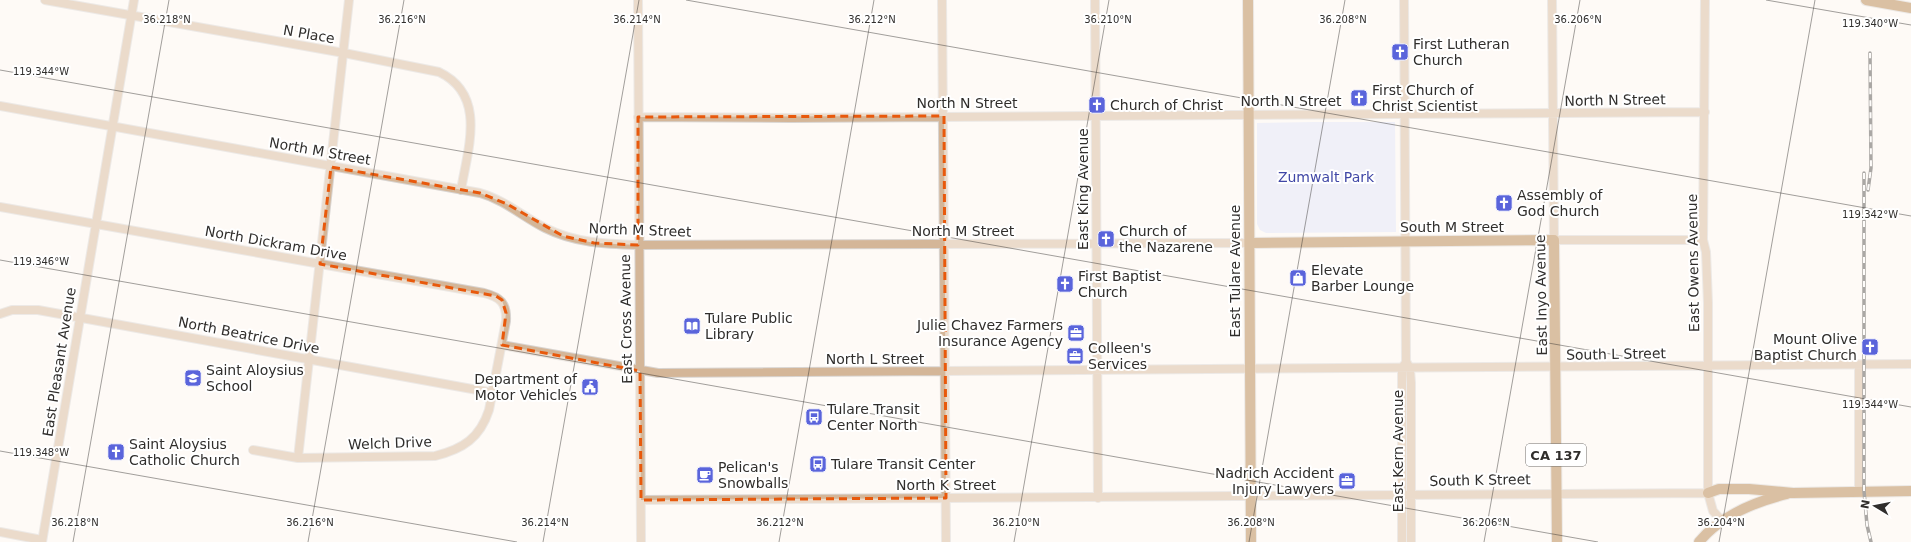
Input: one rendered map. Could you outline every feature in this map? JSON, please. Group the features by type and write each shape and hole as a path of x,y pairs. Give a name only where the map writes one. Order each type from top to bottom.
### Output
{"main road":[{"name":"East Tulare Avenue","path":"1248,0 1251,542"},
{"path":"1866,0 1911,8"},
{"name":"South M Street","path":"1250,243 1554,240"},
{"name":"East Inyo Avenue","path":"1554,240 1557,542"},
{"path":"1708,493 1719,489 1749,489 1793,493 1911,491"},
{"path":"1699,542 1722,521 1749,506 1793,493"}],"street":[{"name":"N Place","path":"45,0 344,53 439,72 460,86 467,102 471,118 461,190"},
{"name":"East Pleasant Avenue","path":"42,541 134,0"},
{"path":"298,458 349,0"},
{"name":"East Cross Avenue","path":"638,0 638,245 641,542"},
{"path":"942,0 946,542"},
{"name":"East King Avenue","path":"1095,0 1098,498"},
{"name":"East Kern Avenue","path":"1404,0 1404,241 1407,495 1411,542"},
{"name":"East Inyo Avenue","path":"1552,0 1554,240"},
{"name":"East Owens Avenue","path":"1705,0 1703,240 1706,252 1708,493 1713,511 1722,521"},
{"name":"North M Street","path":"0,106 488,196 500,201 541,226 563,236 586,242 638,245 1250,243"},
{"name":"North N Street","path":"638,117 1705,112"},
{"name":"North Dickram Drive","path":"0,207 496,296 502,300 506,314 502,345"},
{"name":"South M Street","path":"1554,240 1703,240"},
{"name":"North Beatrice Drive","path":"0,314 12,310 24,309 79,317 494,393"},
{"name":"North L Street","path":"502,345 640,371 658,373 1250,369"},
{"name":"Welch Drive","path":"254,450 298,458 436,456 456,450 472,439 486,421 494,393 502,345"},
{"name":"South L Street","path":"1250,369 1406,366 1555,368 1911,364"},
{"path":"1859,365 1859,491"},
{"name":"South K Street","path":"1251,495 1708,493"},
{"name":"North K Street","path":"641,500 1098,498 1251,495"},
{"name":"East Kern Avenue","path":"1402,542 1407,495"},
{"path":"0,532 42,541"}],"highlighted area":[{"path":"944,116 946,498 641,500 640,371 502,345 506,313 502,300 496,296 320,264 331,167 480,193 507,204 563,236 594,243 638,245 638,117"}],"green space":[{"name":"Zumwalt Park","path":"1395,122 1396,232 1266,233 1260,230 1257,224 1257,123"}],"railway":[{"path":"1868,190 1871,168 1870,53"},
{"path":"1864,173 1864,491 1867,525 1871,542"}],"place":[{"name":"First Lutheran Church","path":"1400,52"},
{"name":"First Church of Christ Scientist","path":"1359,98"},
{"name":"Church of Christ","path":"1097,105"},
{"name":"Assembly of God Church","path":"1504,203"},
{"name":"Church of the Nazarene","path":"1106,239"},
{"name":"Elevate Barber Lounge","path":"1298,278"},
{"name":"First Baptist Church","path":"1065,284"},
{"name":"Tulare Public Library","path":"692,326"},
{"name":"Julie Chavez Farmers Insurance Agency","path":"1076,333"},
{"name":"Mount Olive Baptist Church","path":"1870,347"},
{"name":"Colleen's Services","path":"1075,356"},
{"name":"Saint Aloysius School","path":"193,378"},
{"name":"Department of Motor Vehicles","path":"590,387"},
{"name":"Tulare Transit Center North","path":"814,417"},
{"name":"Saint Aloysius Catholic Church","path":"116,452"},
{"name":"Tulare Transit Center","path":"818,464"},
{"name":"Pelican's Snowballs","path":"705,475"},
{"name":"Nadrich Accident Injury Lawyers","path":"1347,481"}]}
